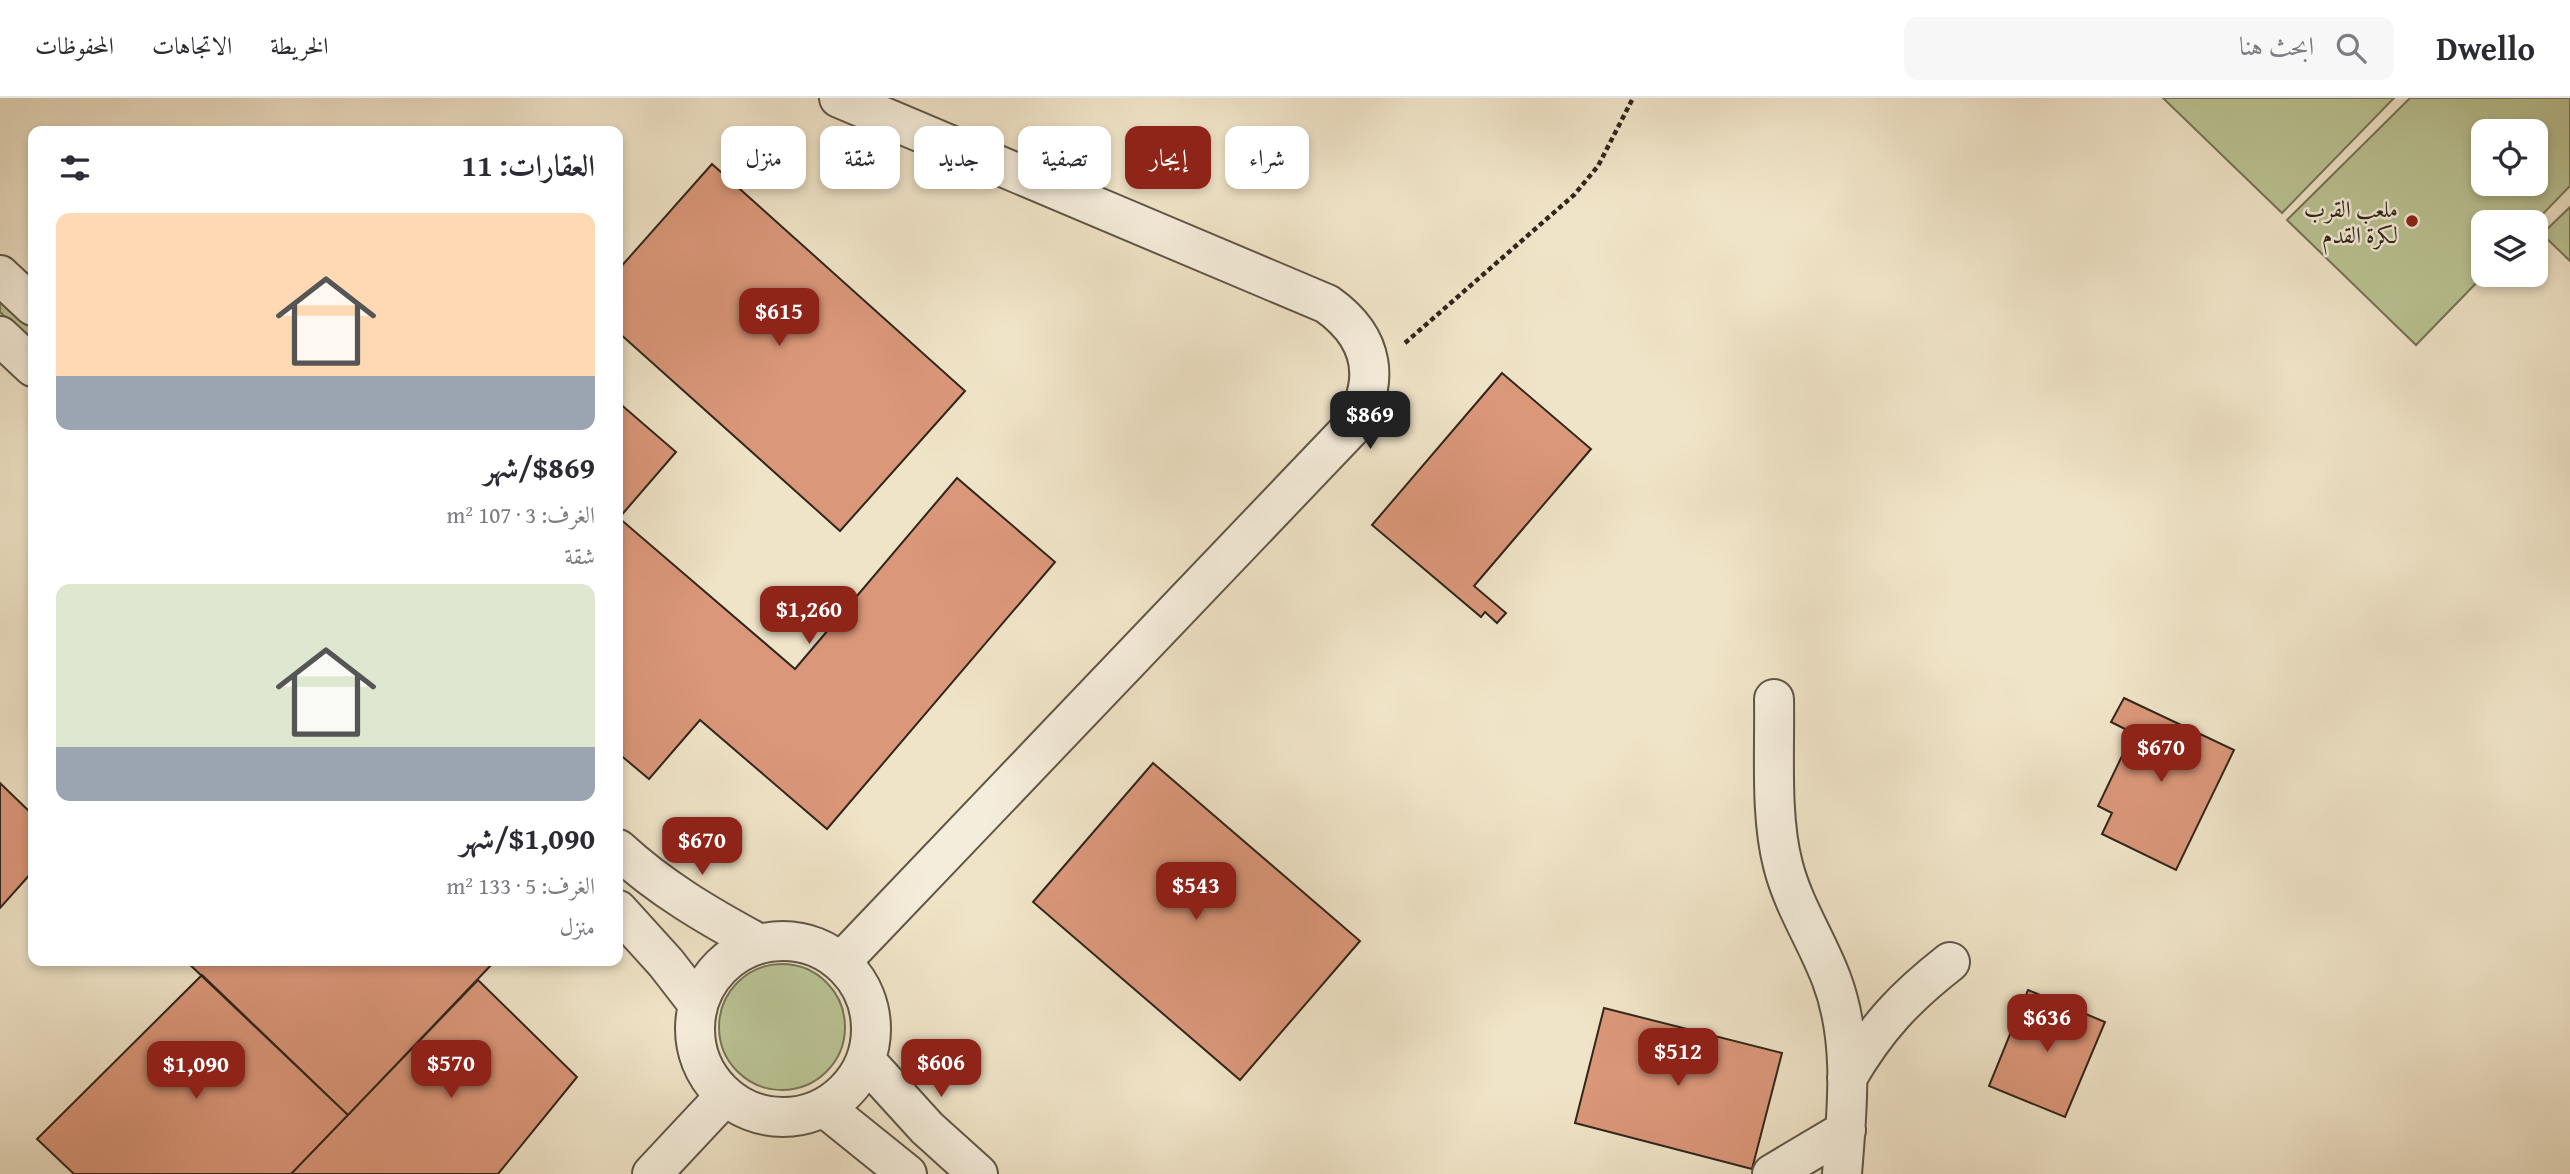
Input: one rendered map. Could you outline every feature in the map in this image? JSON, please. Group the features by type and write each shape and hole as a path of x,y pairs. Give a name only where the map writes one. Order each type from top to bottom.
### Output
{"street":[{"path":"839,98 1327,304 1344,316 1357,333 1367,353 1370,374 1368,394 1361,413 1349,430 841,961"},
{"path":"0,275 28,301"},
{"path":"0,336 28,362"},
{"path":"1774,699 1777,822 1782,862 1794,901 1831,978 1844,1020 1847,1078 1842,1174"},
{"path":"623,853 670,891 713,919 758,943"},
{"path":"623,916 697,1003"},
{"path":"788,940 816,947 841,961 859,982 869,1007 872,1034 866,1061 850,1088 825,1108 799,1116 773,1117 747,1111 725,1096 708,1077 697,1054 694,1028 697,1003 710,976 732,956 758,943 788,940"},
{"path":"1847,1078 1867,1044 1891,1014 1919,986 1950,962"},
{"path":"866,1061 927,1128 978,1174"},
{"path":"652,1174 725,1096"},
{"path":"825,1108 907,1174"},
{"path":"1772,1174 1846,1130"}],"path":[{"path":"1370,374 1574,195 1598,166 1633,98"}],"green space":[{"name":"ملعب القرب لكرة القدم","path":"2163,98 2394,98 2282,213"},
{"name":"ملعب القرب لكرة القدم","path":"2410,98 2570,98 2570,186 2547,210 2471,210 2472,287 2416,345 2287,220"},
{"path":"2570,207 2570,261 2548,240 2548,228"},
{"path":"0,296 28,322 28,339 0,312"},
{"path":"782,964 806,969 827,982 840,1003 845,1027 840,1051 827,1072 806,1085 782,1090 758,1085 737,1072 724,1051 719,1027 724,1003 737,982 758,969"}],"building":[{"path":"712,164 721,172 721,189 740,189 965,391 840,531 623,336 623,264"},
{"path":"1502,373 1591,449 1474,586 1506,613 1497,623 1485,612 1481,617 1372,525"},
{"path":"623,406 676,452 623,513"},
{"path":"957,478 1055,562 827,829 700,720 649,779 623,757 623,521 795,669"},
{"path":"2124,698 2234,750 2176,870 2102,834 2112,813 2098,806 2133,733 2111,722"},
{"path":"1153,763 1360,941 1240,1080 1033,902"},
{"path":"0,783 28,810 28,877 0,908"},
{"path":"191,966 490,966 348,1115"},
{"path":"202,975 348,1115 291,1174 74,1174 37,1139"},
{"path":"478,980 577,1077 498,1174 291,1174"},
{"path":"2028,990 2105,1022 2065,1117 1989,1086"},
{"path":"1604,1008 1782,1053 1752,1169 1575,1123"}],"place":[{"name":"ملعب القرب لكرة القدم","path":"2412,221"}]}
